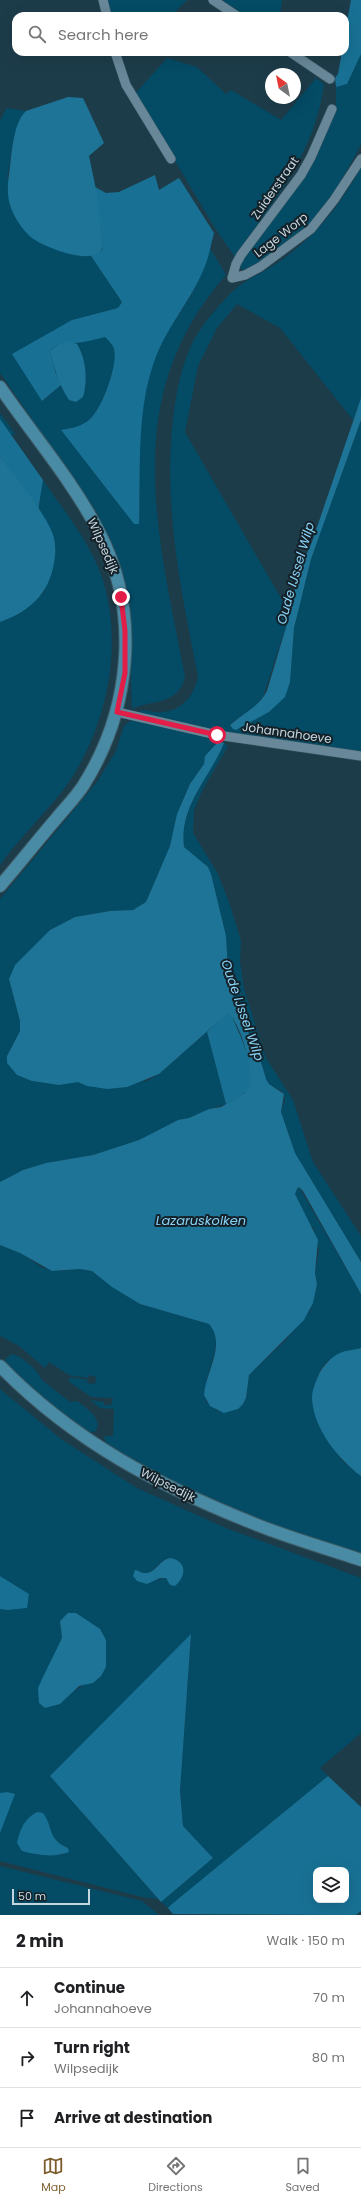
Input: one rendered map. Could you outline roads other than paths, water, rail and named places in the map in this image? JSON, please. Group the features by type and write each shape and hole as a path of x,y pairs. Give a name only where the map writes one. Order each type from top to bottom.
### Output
{"main road":[{"name":"Wilpsedijk","path":"0,388 57,466 90,516 111,561 121,597 125,631 125,673 117,712 102,753 82,788 0,886"},
{"name":"Wilpsedijk","path":"0,1366 32,1397 67,1427 142,1473 182,1493 256,1525 361,1560"}],"street":[{"path":"103,0 105,12"},
{"path":"213,0 231,12"},
{"path":"116,56 126,85 171,159"},
{"path":"296,56 330,79"},
{"name":"Zuiderstraat","path":"232,278 236,264 241,255 301,175 311,157 332,109"},
{"name":"Lage Worp","path":"232,278 245,275 260,267 311,229 334,200 361,159"},
{"name":"Johannahoeve","path":"117,712 217,735 361,756"}],"water":[{"path":"68,97 83,98 104,143 89,156 97,194 103,246 99,253 91,256 81,256 58,251 32,238 22,227 11,209 8,192 8,181 15,132 22,115 26,111"},
{"path":"68,341 77,344 80,350 86,377 83,397 76,402 69,400 62,388 50,351 59,344"},
{"path":"361,398 361,420 311,559 294,628 290,682 285,697 269,712 236,730 233,729 230,725 255,706 264,697 267,691 290,614 299,571 312,542"},
{"path":"0,456 36,504 48,523 55,543 55,551 54,563 48,584 42,593 29,607 0,622"},
{"name":"Lazaruskolken","path":"217,743 224,743 197,792 186,818 184,847 208,867 211,874 226,936 229,986 262,1065 266,1079 269,1084 284,1094 281,1112 295,1153 361,1262 361,1294 303,1191 299,1187 295,1194 318,1240 315,1273 317,1284 313,1303 304,1320 249,1375 246,1398 243,1404 238,1409 224,1413 210,1406 204,1395 205,1386 216,1350 214,1332 209,1324 140,1304 112,1287 92,1271 80,1269 52,1271 20,1253 0,1245 0,1182 23,1170 46,1163 93,1155 139,1140 178,1120 189,1118 209,1109 221,1107 245,1093 250,1085 250,1068 245,1047 237,1026 228,1013 159,1074 127,1087 107,1089 87,1086 78,1082 59,1085 32,1081 17,1075 7,1063 7,1056 20,1031 20,1021 9,979 15,965 50,930 75,917 110,911 133,910 146,902 170,846 177,814 190,784 204,764 205,756"},
{"path":"361,1348 361,1476 344,1461 328,1442 313,1409 312,1395 319,1374 334,1356 342,1352"},
{"path":"170,1558 180,1562 183,1570 183,1574 179,1582 175,1586 170,1585 166,1578 160,1578 147,1584 137,1581 133,1576 135,1570 148,1573 155,1569 163,1561"},
{"path":"68,1613 76,1613 100,1629 106,1640 106,1667 101,1676 93,1683 79,1686 60,1704 45,1708 39,1703 38,1688 62,1638 60,1621"}],"water label":[{"name":"Oude IJssel Wilp","path":"295,573"},
{"name":"Oude IJssel Wilp","path":"243,1010"}]}
